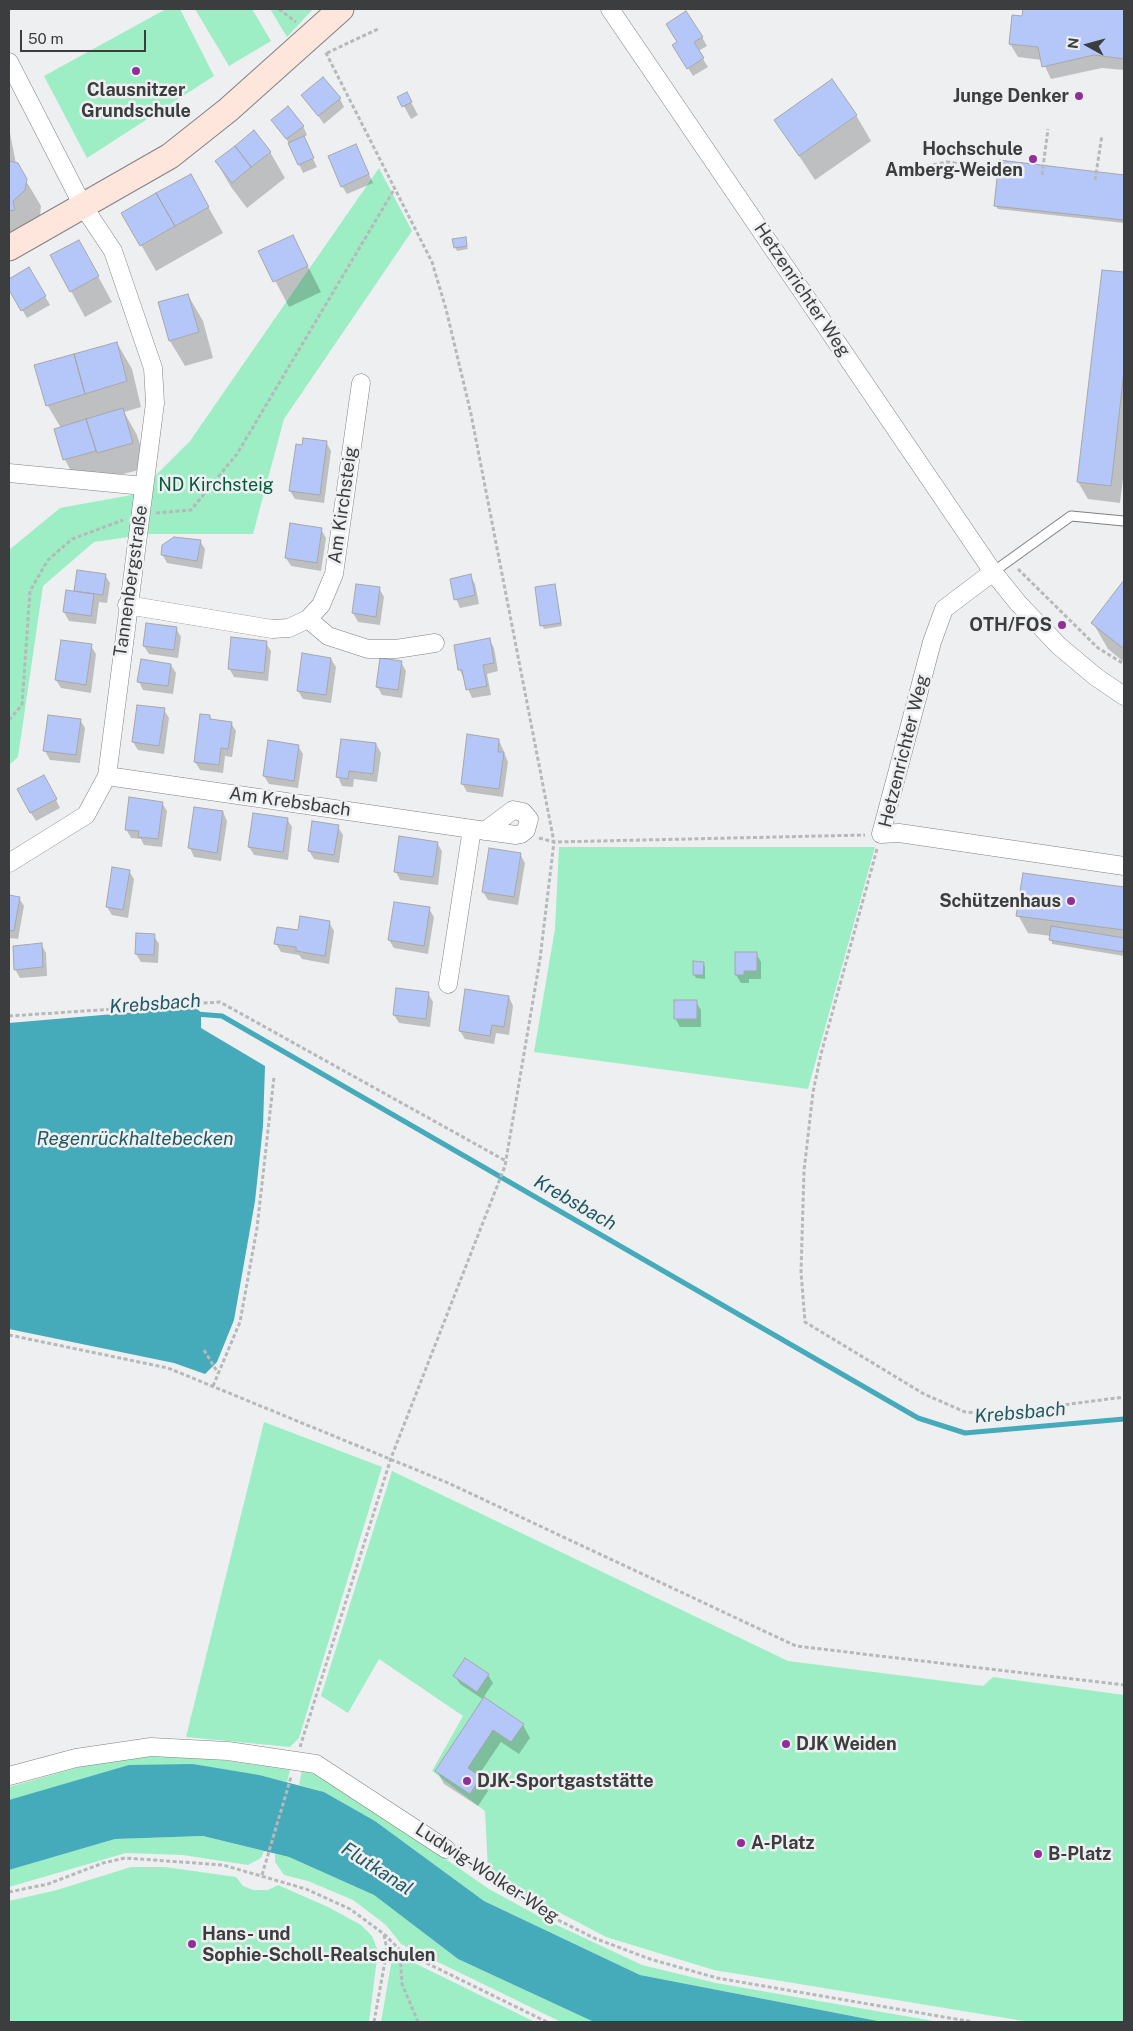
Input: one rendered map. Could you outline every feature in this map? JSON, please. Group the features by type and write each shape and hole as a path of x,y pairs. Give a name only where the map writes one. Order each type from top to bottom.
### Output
{"street":[{"path":"9,248 170,156 228,110 320,43 341,9"},
{"name":"Hetzenrichter Weg","path":"610,9 993,572 1018,603 1059,646 1096,677 1124,696"},
{"name":"Tannenbergstraße","path":"9,62 83,206 113,251 153,368 155,403 127,605 107,776 86,815 9,864"},
{"name":"Am Kirchsteig","path":"127,605 272,629 289,628 308,619 321,605 334,574 361,383"},
{"path":"9,473 144,486"},
{"name":"Hetzenrichter Weg","path":"993,572 944,609 932,642 881,834 899,833 1124,866"},
{"path":"308,619 328,636 350,645 368,649 396,649 435,643"},
{"name":"Am Krebsbach","path":"107,776 479,830 448,984"},
{"name":"Ludwig-Wolker-Weg","path":"9,1776 76,1758 151,1747 228,1751 316,1764 446,1849"}],"lane":[{"path":"993,572 1071,516 1124,521"}],"path":[{"path":"262,1875 392,1458 505,1166 540,959 554,842 516,654 471,414 446,309 432,262 320,43 380,28"},
{"path":"1042,175 1048,129"},
{"path":"1095,180 1102,135"},
{"path":"927,166 947,162 998,168"},
{"path":"9,720 22,705 30,591 48,560 72,539 141,514 191,510 237,454 395,188"},
{"path":"993,572 1016,567 1098,648 1124,664"},
{"path":"1062,626 1069,620"},
{"path":"554,842 881,834 821,1054 813,1092 804,1171 800,1272 805,1322 924,1394 965,1412 994,1414 1124,1396"},
{"path":"9,1016 220,1002 506,1160"},
{"path":"213,1386 240,1322 257,1228 268,1151 274,1077"},
{"path":"9,1335 168,1368 392,1458 796,1646 1124,1685"},
{"path":"204,1350 218,1374"},
{"name":"Ludwig-Wolker-Weg","path":"446,1849 492,1881 546,1914 594,1938 650,1959 717,1978 973,2022"},
{"path":"9,1892 48,1884 103,1863 125,1858 223,1865 306,1889 341,1905 384,1934 400,1950 548,2022"},
{"path":"374,2022 387,1950 384,1934"},
{"path":"400,1950 402,1984 418,2022"}],"green space":[{"path":"166,9 180,9 214,76 87,158 44,76"},
{"path":"195,9 252,9 271,41 229,66"},
{"path":"270,9 313,9 287,37"},
{"name":"ND Kirchsteig","path":"379,168 412,231 284,419 253,534 149,534 94,542 43,586 18,757 9,765 9,550 60,508 137,494 190,441"},
{"path":"559,847 875,847 808,1089 534,1052 555,929"},
{"path":"264,1422 382,1467 299,1738 290,1747 186,1737"},
{"name":"DJK Weiden","path":"392,1471 788,1661 983,1686 993,1677 1124,1695 1124,2022 1030,2022 714,1970 606,1937 511,1887 488,1870 485,1811 432,1771 463,1716 379,1659 348,1713 321,1696"},
{"path":"129,1756 196,1756 290,1770 287,1782 193,1764 9,1800 9,1787 80,1767"},
{"path":"302,1770 330,1779 489,1889 544,1919 642,1965 716,1983 939,2022 883,2022 640,1975 484,1901 375,1821 324,1792 299,1785"},
{"path":"203,1836 264,1851 261,1858 248,1865 183,1855 126,1853 9,1887 9,1870 115,1839"},
{"path":"275,1854 289,1857 374,1895 458,1959 594,2022 561,2022 401,1944 386,1925 353,1900 308,1881 284,1875 275,1862"},
{"name":"Hans- und Sophie-Scholl-Realschulen","path":"131,1867 165,1867 236,1877 243,1886 253,1890 268,1890 278,1885 328,1907 361,1925 372,1936 378,1951 369,2022 9,2022 9,1901 57,1890"},
{"path":"394,1953 535,2022 381,2022"}],"water":[{"name":"Regenrückhaltebecken","path":"196,1007 201,1013 201,1028 265,1066 263,1126 255,1201 234,1320 217,1362 205,1374 174,1363 9,1329 9,1023"},
{"name":"Flutkanal","path":"193,1764 259,1775 324,1792 375,1821 484,1901 640,1975 883,2022 594,2022 458,1959 374,1895 289,1857 203,1836 115,1839 9,1870 9,1800 129,1765"}],"building":[{"path":"1023,9 1124,9 1124,59 1094,55 1042,67 1038,47 1009,44 1012,15 1022,16"},
{"path":"686,11 703,37 694,42 704,58 687,69 672,45 677,42 666,24"},
{"path":"323,77 341,98 318,116 301,95"},
{"path":"832,79 857,115 799,156 774,120"},
{"path":"407,92 412,102 402,107 397,97"},
{"path":"288,106 304,126 286,139 271,120"},
{"path":"254,130 271,152 251,167 235,146"},
{"path":"304,136 314,158 298,165 288,143"},
{"path":"356,144 369,174 341,187 328,156"},
{"path":"235,146 251,167 232,183 215,161"},
{"path":"999,160 1124,175 1124,220 994,206"},
{"path":"9,161 18,163 27,179 25,190 13,201 15,210 9,211"},
{"path":"191,174 209,207 175,226 156,193"},
{"path":"156,193 175,226 140,246 121,213"},
{"path":"293,235 308,266 273,282 258,251"},
{"path":"466,237 467,246 454,248 452,239"},
{"path":"79,240 99,276 70,292 50,255"},
{"path":"29,267 46,296 21,311 9,290 9,279"},
{"path":"1102,270 1124,272 1124,371 1111,486 1077,482"},
{"path":"188,294 199,332 169,341 158,302"},
{"path":"117,342 127,381 85,394 74,354"},
{"path":"74,354 85,394 46,406 34,365"},
{"path":"123,408 133,443 97,453 86,419"},
{"path":"86,419 96,451 63,460 54,429"},
{"path":"303,438 327,441 320,495 289,491 296,444 302,445"},
{"path":"290,523 322,528 317,563 285,558"},
{"path":"174,537 201,540 197,561 161,555 162,545"},
{"path":"77,570 106,574 103,595 74,591"},
{"path":"471,574 475,595 454,600 450,579"},
{"path":"1124,580 1124,649 1091,623"},
{"path":"356,584 380,587 376,617 352,613"},
{"path":"555,584 561,623 540,626 535,587"},
{"path":"66,590 94,594 91,616 63,612"},
{"path":"146,623 177,627 174,650 143,646"},
{"path":"231,637 267,641 264,673 228,669"},
{"path":"490,638 494,663 483,665 487,686 466,690 462,670 458,670 454,645"},
{"path":"61,640 92,644 86,685 55,680"},
{"path":"302,653 331,658 326,695 297,691"},
{"path":"380,658 402,661 398,690 376,687"},
{"path":"141,659 171,664 168,686 137,682"},
{"path":"137,705 165,708 159,746 132,742"},
{"path":"200,714 210,715 210,719 232,722 228,749 221,748 219,765 194,762"},
{"path":"48,715 81,719 76,755 43,751"},
{"path":"467,734 499,739 498,752 504,752 499,789 461,784"},
{"path":"341,739 376,743 373,774 349,771 348,779 336,777"},
{"path":"268,740 299,745 294,781 263,776"},
{"path":"44,775 57,799 30,813 17,789"},
{"path":"129,797 163,802 158,839 138,837 139,831 125,830"},
{"path":"194,807 223,811 217,853 188,848"},
{"path":"253,813 288,818 283,852 248,847"},
{"path":"312,821 339,825 334,855 308,851"},
{"path":"399,836 438,842 433,877 394,872"},
{"path":"489,848 521,853 514,897 482,892"},
{"path":"112,867 130,870 123,910 106,907"},
{"name":"Schützenhaus","path":"1023,873 1124,887 1124,930 1016,916"},
{"path":"9,895 20,897 14,931 9,930"},
{"path":"394,902 430,907 424,946 388,940"},
{"path":"300,916 330,921 325,956 296,951 296,947 274,944 277,927 298,930"},
{"path":"1051,926 1124,938 1123,952 1049,940"},
{"path":"136,933 155,934 154,955 135,954"},
{"path":"42,943 43,967 14,970 13,946"},
{"path":"735,952 757,952 757,971 744,971 744,975 735,975"},
{"path":"693,961 704,962 703,975 693,975"},
{"path":"396,988 429,992 426,1019 393,1015"},
{"path":"465,989 509,996 504,1027 492,1025 490,1036 459,1031"},
{"path":"674,1000 697,1000 697,1019 674,1019"},
{"path":"465,1658 489,1674 477,1692 453,1676"},
{"path":"484,1697 524,1724 511,1742 493,1730 468,1768 481,1777 470,1794 435,1771"}],"waterway":[{"name":"Krebsbach","path":"196,1014 222,1016 918,1418 965,1433 1124,1419"}],"place":[{"name":"Clausnitzer Grundschule","path":"136,71"},
{"name":"Junge Denker","path":"1079,96"},
{"name":"Hochschule Amberg-Weiden","path":"1033,159"},
{"name":"OTH/FOS","path":"1062,625"},
{"name":"Schützenhaus","path":"1071,901"},
{"name":"DJK Weiden","path":"786,1744"},
{"name":"DJK-Sportgaststätte","path":"467,1781"},
{"name":"A-Platz","path":"741,1843"},
{"name":"B-Platz","path":"1038,1854"},
{"name":"Hans- und Sophie-Scholl-Realschulen","path":"192,1944"}]}
